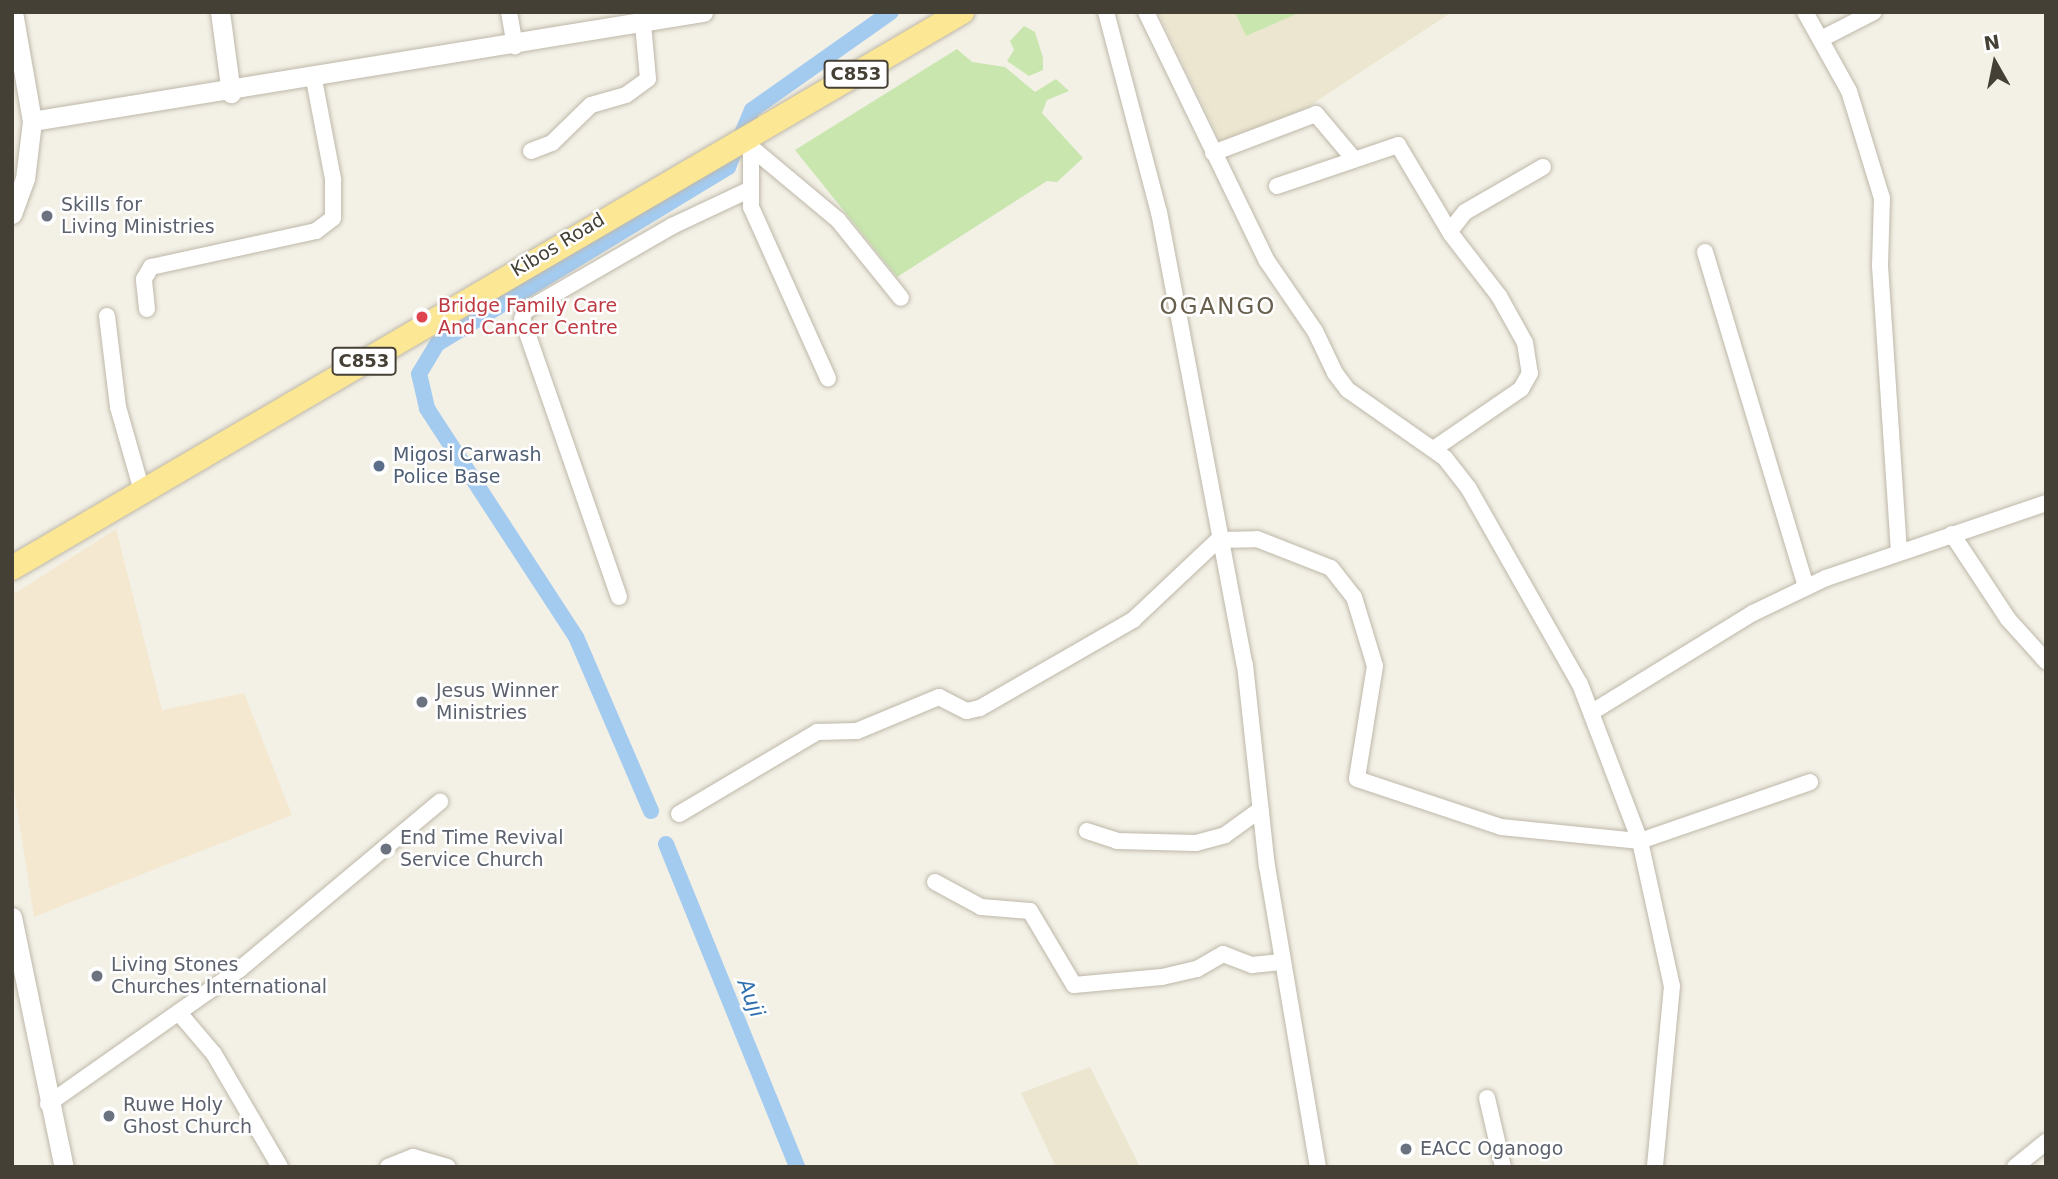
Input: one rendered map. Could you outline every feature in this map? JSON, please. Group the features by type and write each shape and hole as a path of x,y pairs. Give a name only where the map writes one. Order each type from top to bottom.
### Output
{"main road":[{"name":"Kibos Road","path":"12,568 715,154 752,139 962,12"}],"street":[{"path":"12,214 25,179 32,121 13,12"},
{"path":"220,12 231,93"},
{"path":"509,12 515,46"},
{"path":"32,121 231,93 704,12"},
{"path":"1107,12 1159,212 1218,540 1245,665 1281,962 1318,1167"},
{"path":"1146,12 1213,153 1335,373 1348,390 1435,448 1469,489 1592,712 1640,841 1672,986 1655,1167"},
{"path":"1805,12 1853,102 1882,198 1880,266 1899,551"},
{"path":"1821,39 1874,12"},
{"path":"531,151 552,143 591,106 626,95 648,79 643,24"},
{"path":"147,309 144,279 151,267 329,222 333,179 314,79"},
{"path":"1213,153 1316,114 1353,158"},
{"path":"752,139 749,190 828,378"},
{"path":"752,139 838,220 901,298"},
{"path":"1277,186 1353,158 1398,145 1450,231 1518,331 1530,373 1521,388 1435,448"},
{"path":"1450,231 1465,212 1543,167"},
{"path":"619,597 522,319 525,311 672,226 749,190"},
{"path":"1704,252 1806,587"},
{"path":"107,316 118,407 142,491"},
{"path":"1592,712 1729,626 1806,587 1899,551 2046,503"},
{"path":"1952,534 2008,619 2046,661"},
{"path":"678,814 817,732 857,731 939,697 967,711 980,708 1133,620 1218,540 1257,539 1331,568 1354,597 1374,666 1357,779 1501,827 1640,841 1810,782"},
{"path":"48,1104 180,1014 440,802"},
{"path":"1087,831 1118,841 1196,843 1225,835 1261,809"},
{"path":"935,882 981,907 1030,911 1074,985 1162,977 1197,969 1223,954 1252,965 1281,962"},
{"path":"12,917 17,965 64,1167"},
{"path":"180,1014 214,1054 280,1167"},
{"path":"1487,1098 1503,1167"},
{"path":"2015,1167 2046,1142"},
{"path":"388,1167 413,1157 448,1167"}],"shaded area":[{"path":"1158,12 1452,12 1303,110 1223,147"},
{"path":"116,529 162,710 244,693 292,815 34,917 12,777 12,595"},
{"path":"1090,1067 1138,1167 1056,1167 1021,1093"}],"green space":[{"path":"1235,12 1301,12 1246,36"},
{"path":"1024,26 1035,32 1043,58 1043,70 1029,76 1007,61 1014,50 1010,41"},
{"path":"957,49 972,62 1005,67 1035,92 1056,79 1069,91 1047,100 1042,113 1083,158 1057,182 1047,181 897,277 795,150"}],"waterway":[{"path":"651,811 576,637 427,408 419,374 437,344 728,167 752,110 891,12"},
{"name":"Auji","path":"666,844 797,1167"}],"place":[{"name":"Skills for Living Ministries","path":"47,216"},
{"name":"Bridge Family Care And Cancer Centre","path":"422,317"},
{"name":"Migosi Carwash Police Base","path":"379,466"},
{"name":"Jesus Winner Ministries","path":"422,702"},
{"name":"End Time Revival Service Church","path":"386,849"},
{"name":"Living Stones Churches International","path":"97,976"},
{"name":"Ruwe Holy Ghost Church","path":"109,1116"},
{"name":"EACC Oganogo","path":"1406,1149"}],"district":[{"name":"OGANGO","path":"1218,306"}]}
